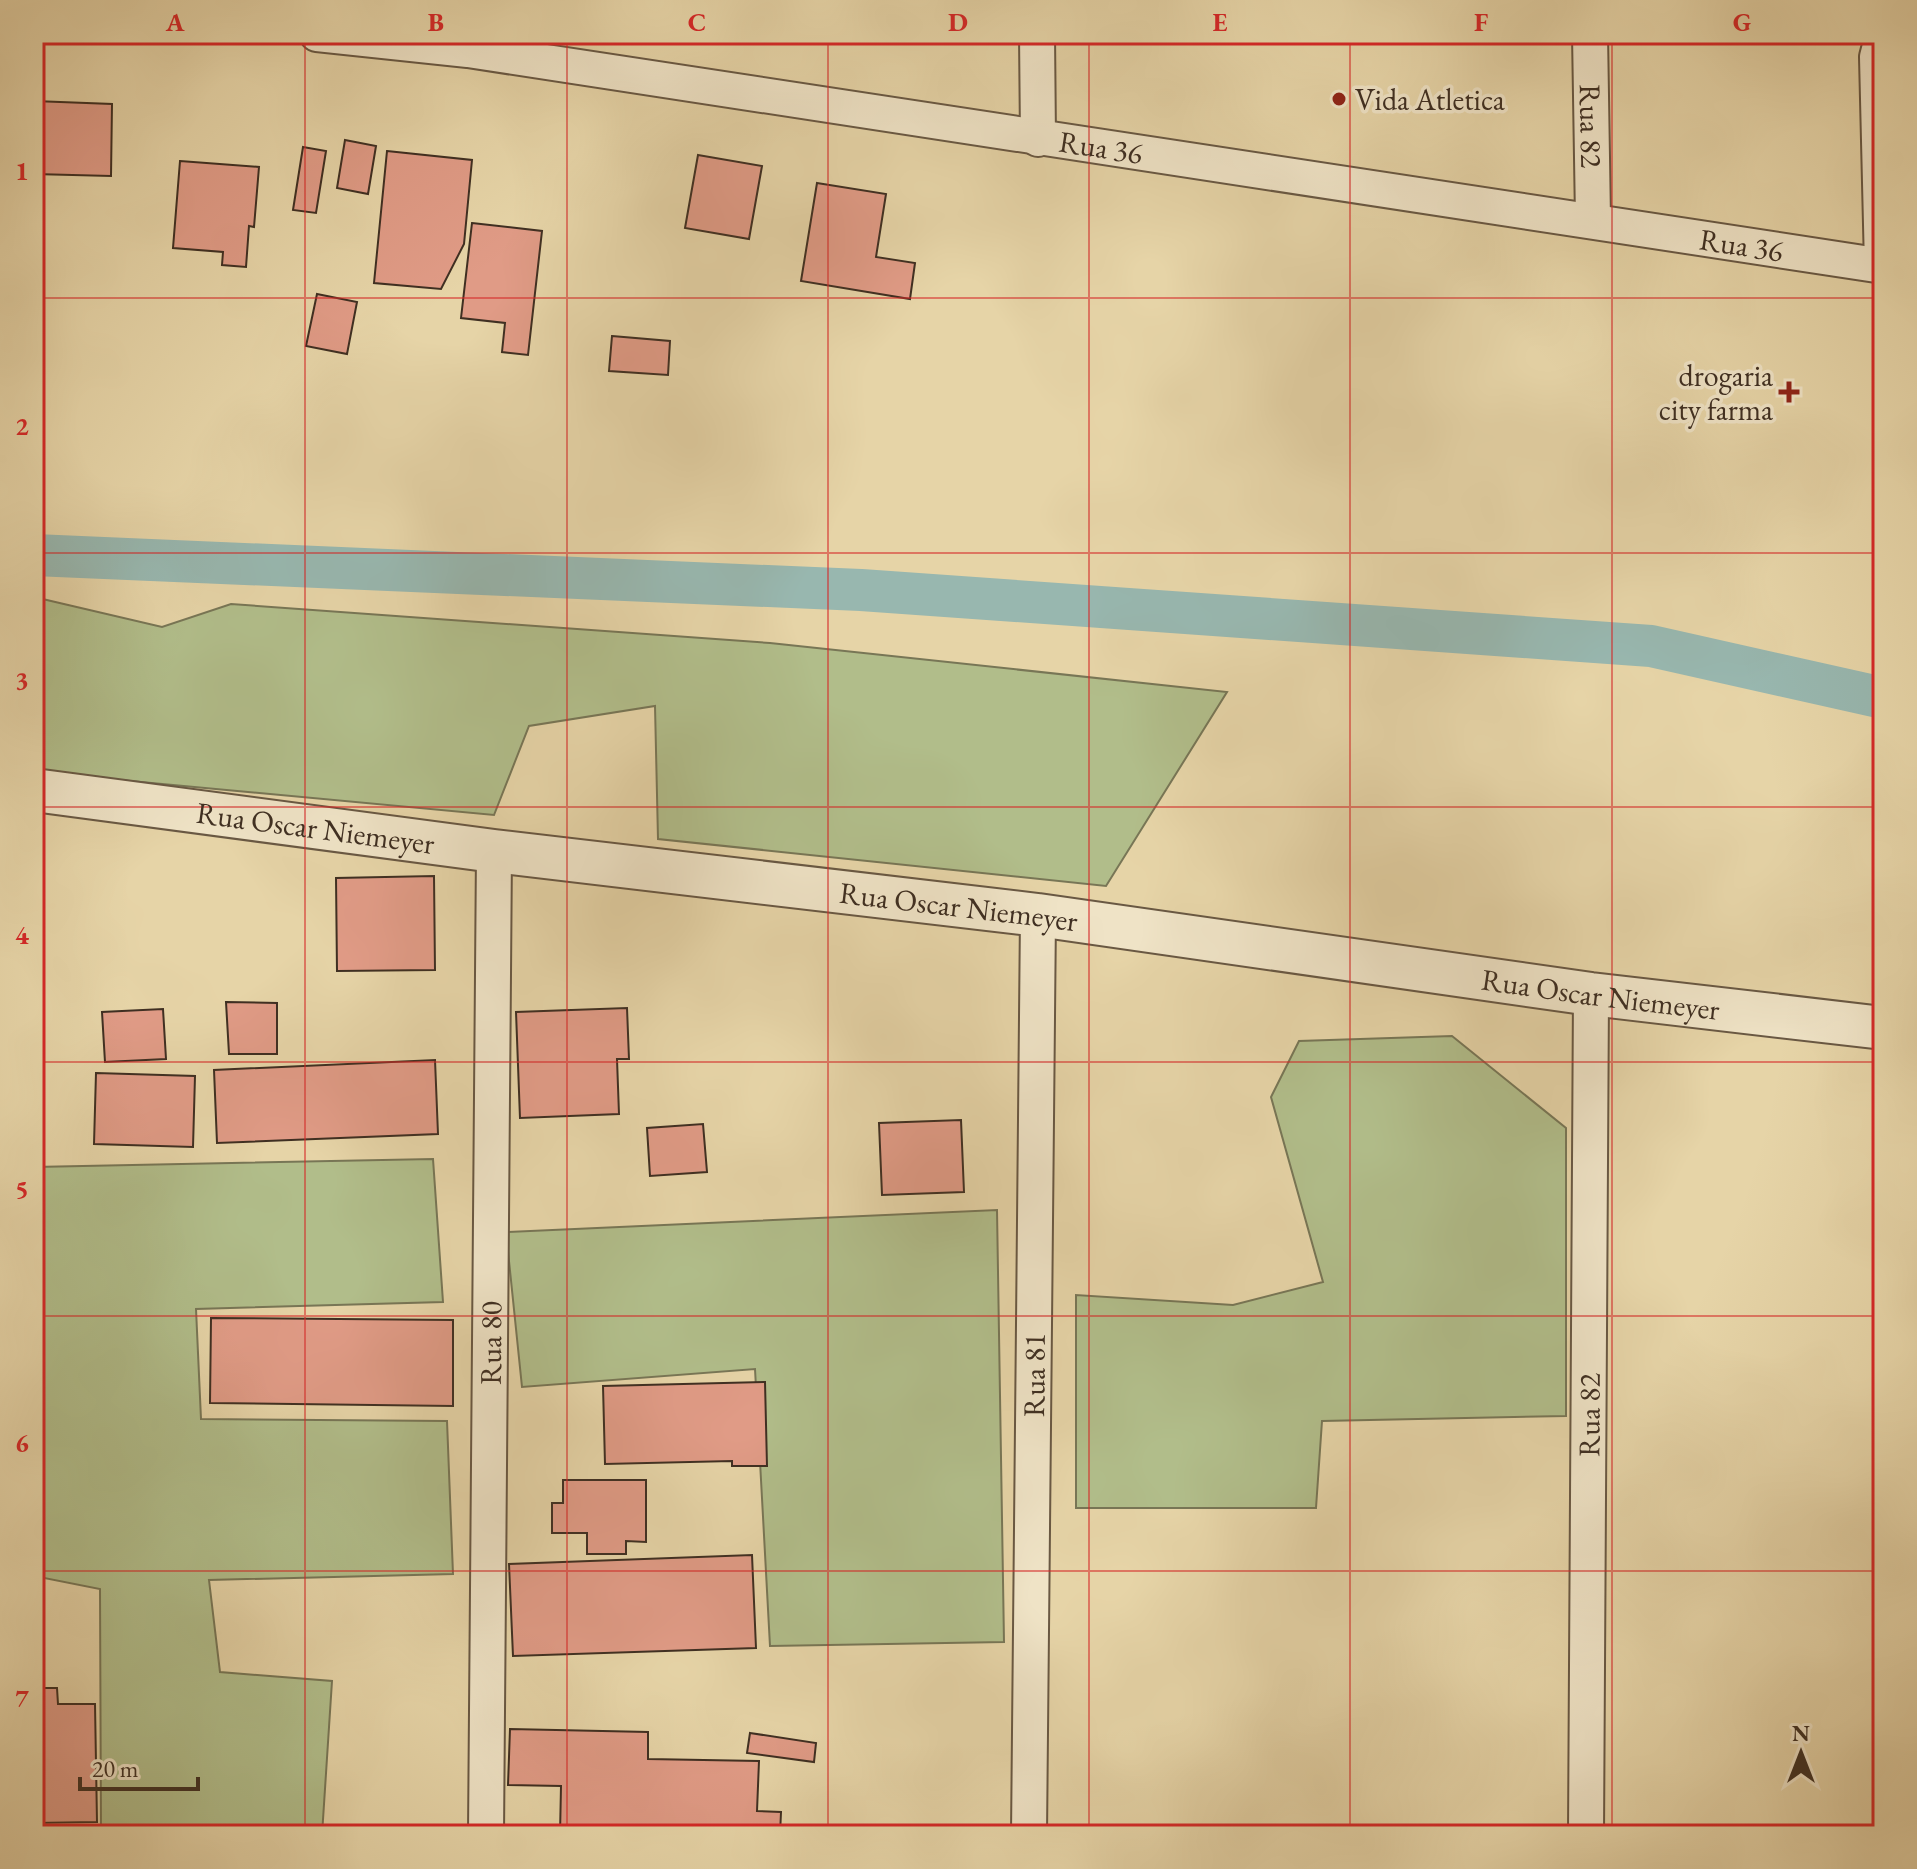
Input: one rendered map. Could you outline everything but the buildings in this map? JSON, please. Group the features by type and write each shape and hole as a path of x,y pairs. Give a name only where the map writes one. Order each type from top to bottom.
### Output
{"street":[{"name":"Rua 36","path":"317,34 468,42 1038,139 1593,219 1883,266"},
{"path":"1037,34 1038,139"},
{"name":"Rua 82","path":"1590,34 1593,219"},
{"path":"1883,34 1877,57 1883,266"},
{"name":"Rua Oscar Niemeyer","path":"34,790 494,851 1038,915 1591,994 1883,1028"},
{"name":"Rua 80","path":"486,1835 494,851"},
{"name":"Rua 81","path":"1029,1835 1038,915"},
{"name":"Rua 82","path":"1586,1835 1591,994"}],"green space":[{"path":"34,597 162,627 231,604 770,643 1227,692 1106,886 658,839 655,706 529,726 494,815 34,772"},
{"path":"1452,1036 1566,1128 1566,1416 1322,1421 1316,1508 1076,1508 1076,1295 1233,1305 1323,1282 1271,1097 1299,1041"},
{"path":"433,1159 443,1302 196,1309 201,1419 447,1421 453,1574 209,1580 220,1672 332,1681 322,1835 101,1835 100,1589 34,1576 34,1167"},
{"path":"997,1210 1004,1642 770,1646 755,1369 522,1387 506,1232"}],"waterway":[{"path":"34,555 861,590 1651,646 1883,698"}],"place":[{"name":"Vida Atletica","path":"1339,99"},
{"name":"drogaria city farma","path":"1789,392"}]}
